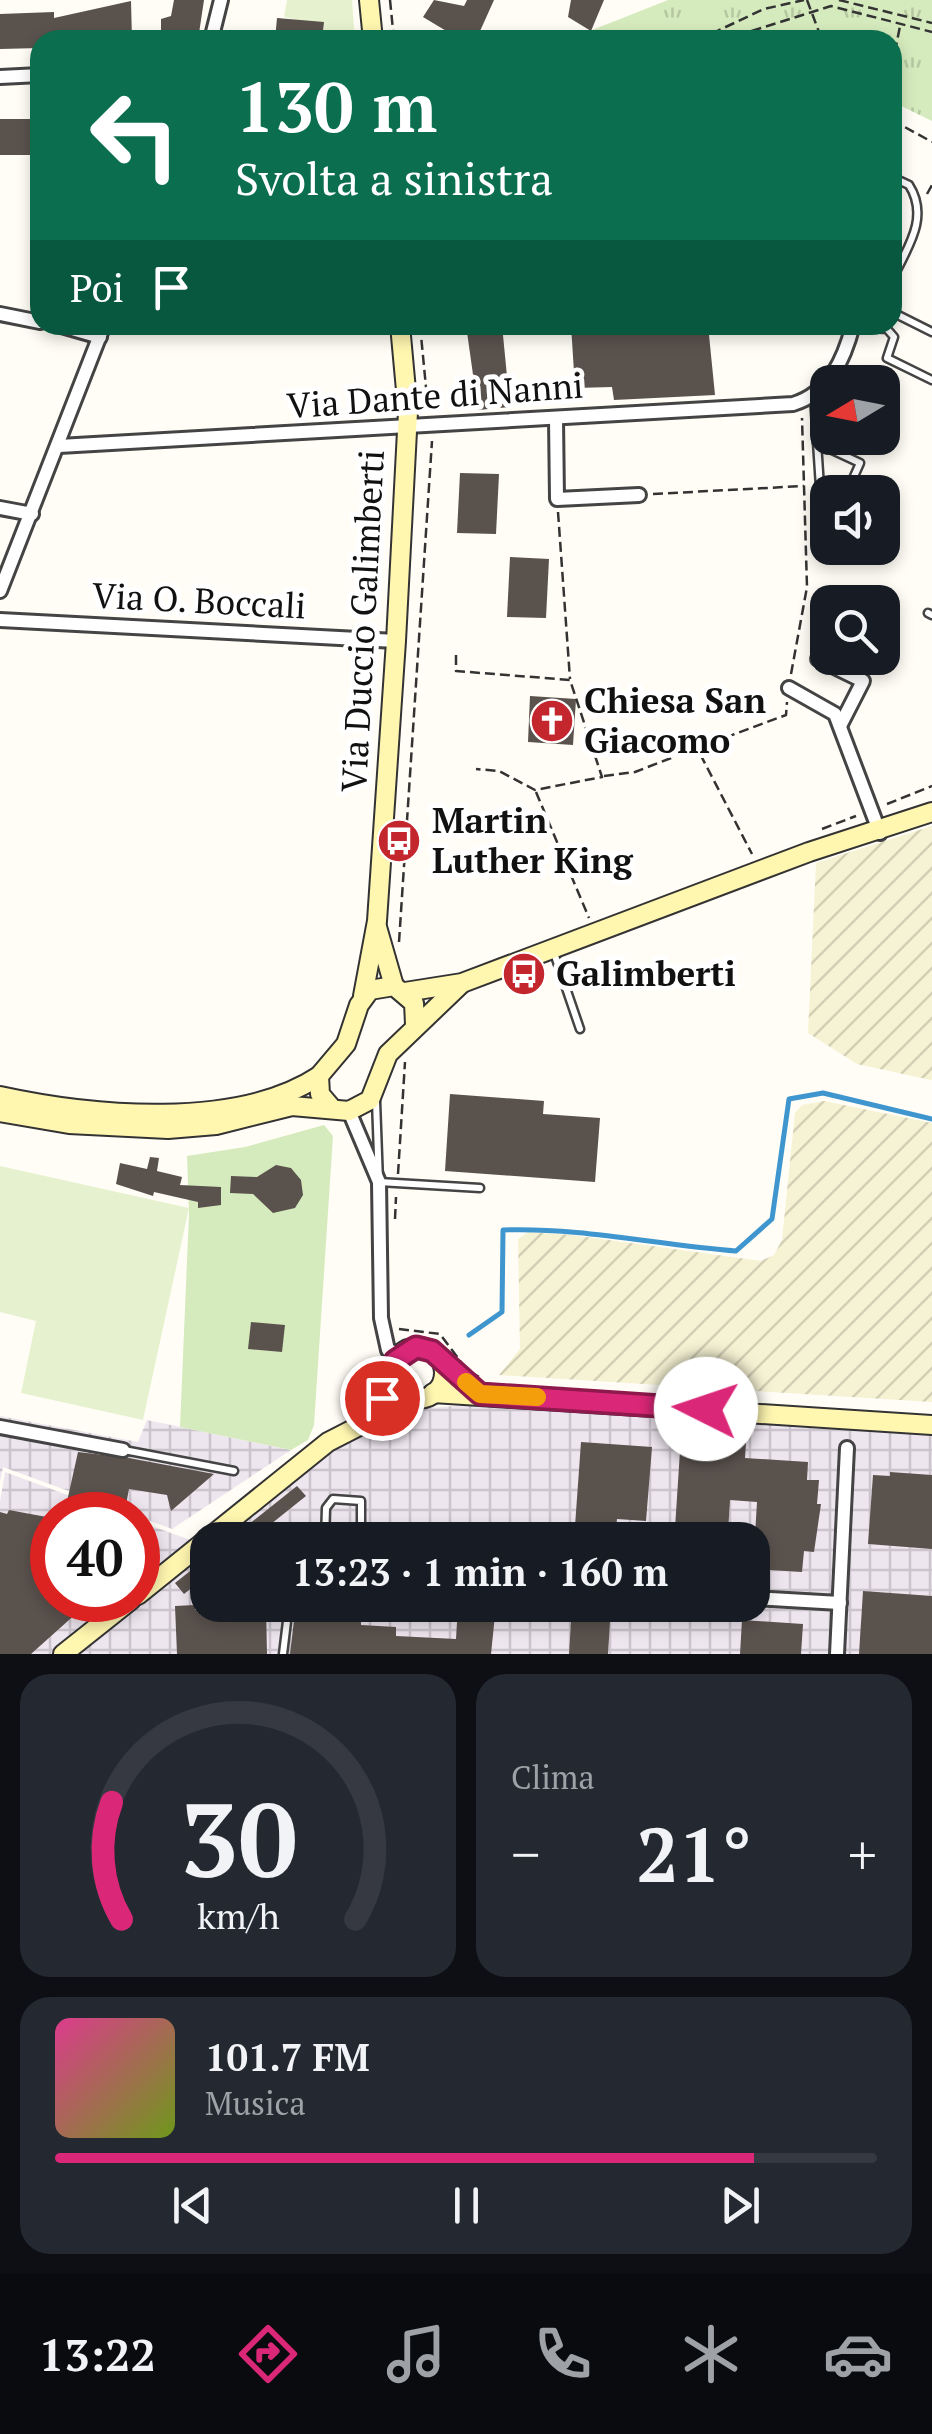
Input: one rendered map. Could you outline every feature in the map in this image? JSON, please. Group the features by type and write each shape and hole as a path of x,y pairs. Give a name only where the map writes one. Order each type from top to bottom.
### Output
{"street":[{"path":"214,30 222,0"},
{"path":"369,0 372,30"},
{"path":"0,76 30,75"},
{"path":"0,314 30,320"},
{"path":"0,591 101,335"},
{"name":"Via Duccio Galimberti","path":"319,1076 346,1044 363,996 377,921 407,428 401,335"},
{"path":"808,399 847,349 851,335"},
{"name":"Via Dante di Nanni","path":"59,446 430,427 808,399"},
{"path":"556,419 557,499 640,495"},
{"path":"0,508 32,514"},
{"name":"Via O. Boccali","path":"0,620 396,641"},
{"path":"840,726 863,681 851,675"},
{"path":"788,688 835,714 880,832"},
{"path":"363,996 380,986 399,989 462,983 809,852 932,812"},
{"name":"Via Duccio Galimberti","path":"377,921 399,989 414,1003 415,1024"},
{"path":"0,1112 68,1124 168,1129 216,1125 292,1106 362,1107 374,1090 388,1054 462,983"},
{"path":"0,1096 103,1111 195,1112 277,1095 319,1076 320,1094 340,1109 379,1182 381,1318 388,1350 400,1354 424,1348 442,1364 483,1386"},
{"path":"373,1417 400,1354"},
{"path":"434,1393 442,1380 442,1364"},
{"path":"392,1378 400,1392 414,1398"},
{"path":"160,1577 328,1442 414,1398 434,1393 483,1386 932,1425"},
{"path":"0,1427 123,1450"},
{"path":"836,1654 847,1448"},
{"path":"770,1599 840,1603"},
{"path":"63,1654 104,1622"}],"lane":[{"path":"902,181 908,184 919,211 918,224 902,258"},
{"path":"902,317 932,332"},
{"path":"892,335 888,358 932,380"},
{"path":"808,399 810,409"},
{"path":"844,455 860,462 854,475"},
{"path":"552,948 580,1030"},
{"path":"374,1090 379,1182 480,1188"},
{"path":"123,1450 234,1471"},
{"path":"326,1522 326,1508 332,1499 360,1500 361,1522"},
{"path":"283,1654 287,1622"}],"path":[{"path":"390,0 393,30"},
{"path":"719,30 764,9 806,0 815,11 820,30"},
{"path":"839,0 932,23"},
{"path":"755,30 830,6 932,32"},
{"path":"899,30 900,24"},
{"path":"902,126 932,142"},
{"path":"398,953 430,427 421,335"},
{"path":"476,769 499,772 535,790 635,772 786,715 807,587 808,399"},
{"path":"640,495 806,486"},
{"path":"557,499 570,680 602,776"},
{"path":"456,656 456,672 570,680"},
{"path":"696,748 752,856 738,861"},
{"path":"821,829 932,786"},
{"path":"535,790 590,920"},
{"path":"395,1229 405,1057"},
{"path":"394,1323 402,1331 440,1334 483,1386"}],"shaded area":[{"path":"932,826 931,1080 857,1064 808,1033 816,863"},
{"path":"824,1101 932,1123 932,1402 499,1375 520,1349 518,1239 528,1232 572,1235 761,1261 774,1255 782,1240 795,1113 802,1105"},
{"path":"489,1403 932,1432 932,1654 0,1654 0,1502 5,1472 59,1492 30,1492 30,1622 160,1622 160,1529 190,1540 190,1622 770,1622 770,1522 239,1522 349,1435 417,1409"},
{"path":"0,1416 138,1442 147,1420 291,1450 172,1529 160,1525 160,1492 71,1492 3,1467 0,1482"}],"green space":[{"path":"287,0 352,0 354,30 324,30 324,26 284,17"},
{"path":"668,0 932,0 932,121 902,106 902,30 592,30"},
{"path":"324,1125 333,1136 314,1425 308,1440 291,1450 180,1427 189,1214 187,1156 245,1147"},
{"path":"0,1166 189,1208 143,1420 21,1393 36,1321 0,1312"}],"building":[{"path":"174,0 204,0 200,30 161,30 161,19 171,16"},
{"path":"434,0 464,6 467,0 494,0 480,30 445,30 423,17"},
{"path":"571,0 604,0 591,30 568,17"},
{"path":"131,1 132,30 30,30 30,48 0,49 0,14 54,12 54,18"},
{"path":"277,18 324,22 323,30 276,30"},
{"path":"0,119 30,119 30,155 0,155"},
{"path":"467,335 503,335 510,407 478,410"},
{"path":"572,335 709,335 715,395 614,400 612,387 575,388"},
{"path":"460,473 499,474 496,534 457,533"},
{"path":"510,557 549,559 546,618 507,617"},
{"name":"Chiesa San Giacomo","path":"530,696 576,699 573,745 528,742"},
{"path":"450,1094 544,1101 543,1114 600,1118 595,1182 445,1171"},
{"path":"150,1157 159,1158 157,1171 182,1177 180,1185 221,1187 221,1205 198,1208 198,1202 154,1192 153,1196 116,1184 120,1163 147,1169"},
{"path":"276,1165 291,1168 301,1180 303,1195 295,1208 273,1213 253,1194 230,1193 231,1176 257,1177"},
{"path":"251,1322 285,1325 282,1352 248,1349"},
{"path":"690,1439 746,1443 745,1458 808,1462 807,1480 819,1480 817,1504 821,1504 814,1552 804,1551 802,1572 770,1570 770,1522 756,1522 757,1502 730,1500 729,1522 675,1522 680,1451 689,1451"},
{"path":"581,1442 652,1447 646,1521 575,1522"},
{"path":"78,1452 214,1474 171,1511 167,1495 160,1492 69,1492"},
{"path":"890,1472 932,1475 932,1549 868,1544 873,1475 890,1476"},
{"path":"297,1486 306,1496 274,1522 252,1522"},
{"path":"9,1510 30,1514 30,1622 67,1622 31,1654 0,1654 0,1512 7,1514"},
{"path":"190,1571 190,1589 184,1594 175,1583"},
{"path":"863,1591 932,1596 932,1654 859,1654"},
{"path":"190,1605 190,1622 266,1622 267,1654 177,1654 175,1606"},
{"path":"294,1622 361,1622 396,1627 396,1636 456,1639 457,1622 494,1622 491,1654 290,1654"},
{"path":"571,1622 610,1622 608,1654 569,1654"},
{"path":"742,1622 803,1624 801,1654 740,1654"}],"waterway":[{"path":"469,1335 502,1312 503,1230 590,1234 736,1251 772,1219 789,1099 823,1093 932,1119"}],"slow traffic":[{"path":"466,1382 480,1394 537,1397"}],"place":[{"name":"Chiesa San Giacomo","path":"552,721"},
{"name":"Martin Luther King","path":"399,841"},
{"name":"Galimberti","path":"524,974"}],"route":[{"path":"382,1398 395,1361 400,1354 416,1347 432,1351 442,1364 480,1394 706,1409"}]}
